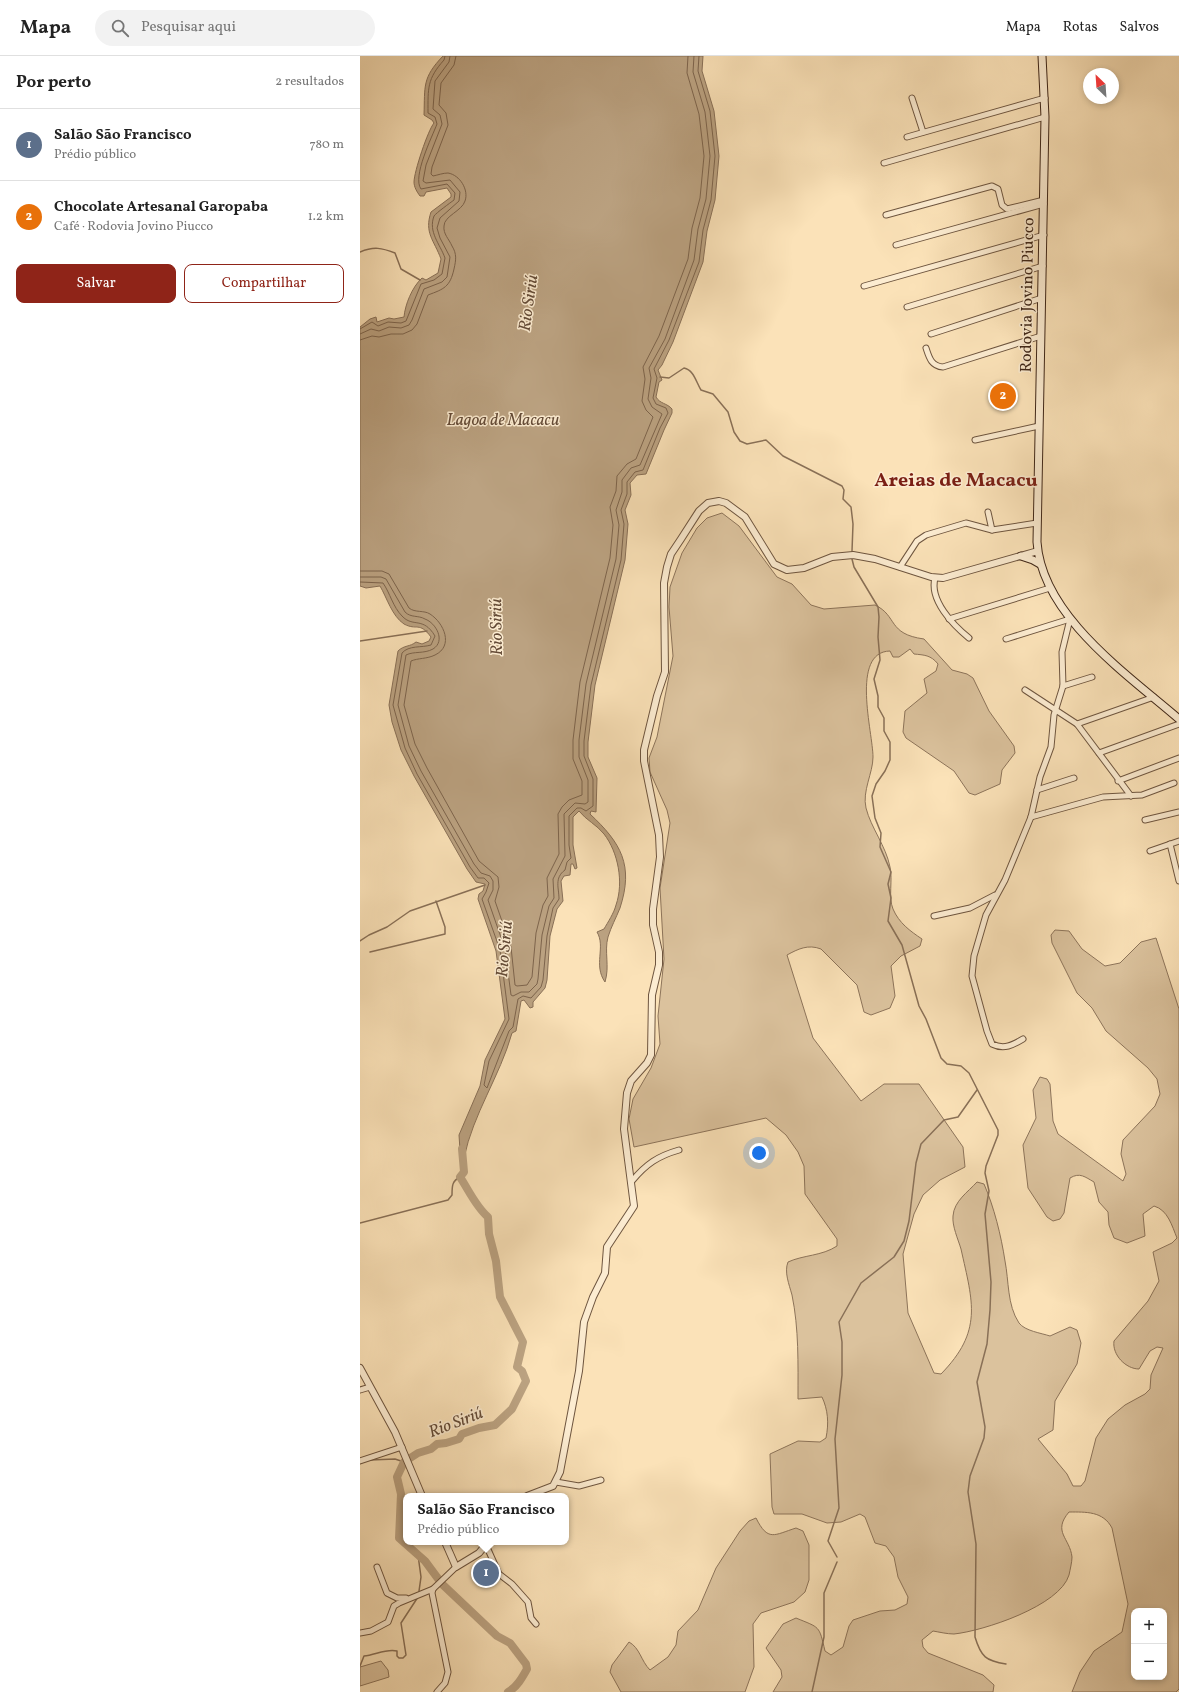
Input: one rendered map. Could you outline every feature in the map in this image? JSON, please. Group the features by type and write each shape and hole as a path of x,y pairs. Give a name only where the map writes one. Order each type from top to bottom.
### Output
{"main road":[{"name":"Rodovia Jovino Piucco","path":"1042,56 1045,117 1044,235 1039,426 1038,551 1040,564 1050,588 1070,619 1101,651 1179,718"},
{"path":"1021,556 1040,564"}],"street":[{"path":"912,98 922,132"},
{"path":"907,137 1045,98"},
{"path":"884,163 1045,117"},
{"path":"886,215 992,186 998,189 1002,205 1007,209 1044,202"},
{"path":"896,245 1044,202"},
{"path":"864,286 1044,235"},
{"path":"907,307 1043,266"},
{"path":"931,334 1042,298"},
{"path":"926,348 932,362 935,365 943,367 1041,336"},
{"path":"975,440 1039,426"},
{"path":"535,1493 553,1486 556,1482 564,1459 579,1371 584,1322 593,1297 605,1273 607,1248 613,1237 633,1210 635,1202 624,1129 627,1093 631,1081 647,1063 651,1055 652,994 659,965 659,952 653,925 653,909 660,857 659,835 644,760 644,750 657,696 665,672 664,583 671,554 700,511 708,503 719,501 726,503 745,517 770,558 780,568 795,570 832,557 853,554 875,559 935,578 948,577 1038,551"},
{"path":"988,512 992,530"},
{"path":"900,567 917,541 926,535 966,523 992,530 1038,523"},
{"path":"935,578 935,596 954,626 969,638"},
{"path":"949,619 1050,588"},
{"path":"1006,639 1070,619"},
{"path":"1023,1039 1006,1047 999,1047 992,1044 972,976 974,956 986,916 995,895 1005,880 1031,817 1037,790 1050,747 1056,710 1064,686 1062,652 1070,619"},
{"path":"1064,686 1092,677"},
{"path":"1025,690 1077,724 1118,781 1131,796"},
{"path":"1077,724 1154,697"},
{"path":"1099,753 1179,724"},
{"path":"1118,781 1179,758"},
{"path":"1037,790 1074,778"},
{"path":"1031,817 1103,797 1142,795 1174,783"},
{"path":"1146,820 1179,812"},
{"path":"1150,851 1179,841"},
{"path":"1170,844 1179,881"},
{"path":"934,916 970,908 995,895"},
{"path":"632,1181 645,1167 658,1157 679,1150"},
{"path":"360,1368 402,1447 421,1493"},
{"path":"360,1390 370,1387"},
{"path":"360,1460 402,1447"},
{"path":"556,1482 579,1486 601,1480"},
{"path":"445,1545 456,1567"},
{"path":"360,1633 371,1631 388,1622 394,1606 407,1598 433,1589 456,1567 479,1553 485,1545"},
{"path":"488,1545 499,1574 517,1588 528,1602 531,1618 536,1624"},
{"path":"377,1567 387,1593 397,1598 407,1598"},
{"path":"433,1589 432,1600 448,1672 446,1683 437,1692"}],"shaded area":[{"path":"722,513 739,526 777,577 792,584 811,605 824,609 875,605 882,609 898,629 912,637 924,639 952,670 967,674 973,678 989,711 1014,746 1015,753 1002,770 1000,784 975,795 969,793 954,771 906,738 903,732 905,711 927,693 924,679 936,671 938,664 930,657 914,654 910,649 899,657 893,657 890,651 878,655 870,665 867,679 866,695 873,763 866,789 865,802 871,823 888,859 891,872 891,899 893,909 902,923 922,939 920,946 901,956 891,966 895,996 890,1008 871,1015 864,1012 857,985 821,949 807,947 787,955 813,1038 861,1101 884,1084 919,1084 963,1147 965,1167 940,1180 923,1195 914,1214 903,1254 908,1313 934,1373 941,1374 964,1344 969,1330 971,1301 969,1285 961,1249 954,1228 953,1216 959,1201 977,1182 984,1184 994,1212 1003,1251 1010,1301 1019,1323 1029,1330 1050,1336 1070,1327 1077,1330 1081,1343 1077,1364 1055,1401 1053,1430 1038,1439 1067,1474 1073,1486 1081,1486 1085,1481 1096,1438 1108,1419 1125,1405 1145,1394 1150,1389 1151,1375 1163,1348 1157,1347 1150,1351 1139,1369 1129,1367 1121,1360 1115,1351 1114,1341 1148,1301 1159,1281 1153,1252 1172,1243 1177,1238 1166,1215 1159,1208 1154,1206 1143,1214 1145,1236 1127,1243 1114,1238 1109,1225 1108,1212 1099,1202 1094,1182 1080,1175 1070,1178 1064,1213 1060,1219 1053,1221 1047,1217 1028,1188 1023,1145 1036,1118 1033,1090 1040,1077 1047,1079 1050,1084 1053,1121 1058,1134 1123,1181 1126,1174 1121,1154 1123,1140 1155,1106 1160,1094 1157,1079 1148,1068 1106,1031 1092,1008 1077,993 1052,943 1051,935 1055,930 1069,931 1082,949 1105,966 1120,963 1141,942 1156,938 1179,1009 1179,1689 1176,1692 1072,1692 1080,1672 1094,1651 1122,1632 1128,1604 1112,1528 1104,1518 1099,1515 1069,1512 1064,1519 1062,1530 1071,1550 1072,1557 1069,1575 1063,1586 1051,1597 1019,1615 983,1628 954,1634 933,1631 922,1640 923,1647 928,1653 983,1675 994,1685 993,1692 773,1692 782,1677 781,1670 766,1648 783,1624 796,1618 814,1626 820,1632 825,1651 831,1655 843,1647 849,1626 853,1620 880,1611 895,1610 907,1604 908,1597 898,1577 894,1557 886,1546 875,1543 865,1517 860,1514 841,1522 827,1523 802,1514 774,1514 772,1507 770,1454 798,1441 820,1442 826,1438 827,1427 827,1412 822,1397 798,1399 798,1347 796,1321 792,1295 787,1278 787,1266 788,1262 819,1254 837,1246 837,1239 805,1194 804,1166 798,1152 786,1135 766,1118 634,1147 629,1119 633,1099 651,1068 660,1044 658,1016 664,959 660,888 670,823 667,810 650,772 649,758 657,737 673,656 669,607 670,587 682,553 697,528 707,518"},
{"path":"756,1518 760,1526 768,1534 777,1534 796,1528 803,1531 809,1545 809,1580 805,1592 794,1602 761,1613 753,1624 754,1667 745,1692 621,1692 610,1672 612,1665 629,1642 636,1648 644,1663 650,1670 668,1657 676,1645 678,1631 698,1610 716,1568 740,1531 749,1521"},
{"path":"381,1661 388,1670 389,1677 360,1686 360,1667"}],"water":[{"name":"Lagoa de Macacu","path":"443,56 703,56 702,71 714,111 719,156 715,200 707,231 703,262 673,342 658,370 662,380 659,382 656,397 659,401 672,409 672,413 646,474 637,475 630,483 631,495 625,510 628,524 625,560 595,685 588,742 588,757 597,778 596,812 591,811 590,814 610,835 617,845 625,867 626,879 620,908 608,937 605,982 600,969 600,944 597,932 604,929 615,908 619,887 618,868 613,849 609,841 598,828 579,811 573,817 573,845 577,868 575,869 573,864 571,864 570,875 564,876 561,881 563,901 557,909 550,936 547,980 545,988 533,1002 533,1007 530,1008 524,1000 521,1001 516,1031 512,1033 501,1064 480,1110 468,1142 464,1158 460,1150 459,1135 480,1086 485,1060 505,1019 496,951 478,899 479,894 483,891 485,884 476,882 467,869 414,776 401,750 392,722 389,705 398,651 416,642 422,644 429,641 431,637 424,629 408,626 400,621 393,612 380,586 366,588 360,586 360,327 370,319 376,317 377,322 389,318 394,319 404,317 410,296 418,282 422,278 426,280 438,273 441,259 429,231 429,219 431,212 451,197 451,194 447,188 426,192 424,196 420,196 414,182 422,151 434,123 424,115 426,83 431,70"}],"waterway":[{"path":"360,252 378,248 395,253 401,269 420,280"},
{"path":"660,377 669,378 684,368 687,369 690,371 701,390 713,394 728,412 734,432 740,441 747,444 766,440 783,456 842,486 844,490 843,499 851,507 853,524 852,551"},
{"path":"852,559 854,567 878,607 879,617 878,637 880,660 874,679 878,696 878,707 884,718 884,731 890,742 890,760 885,771 876,784 872,796 875,818 881,833 880,847 891,872 888,884 891,898 888,921 902,945 919,1006 926,1019 941,1058 947,1064 961,1066 969,1073 998,1130 998,1135 986,1166 985,1173 989,1191 985,1214 991,1282 990,1310 987,1344 977,1382 985,1427 984,1438 970,1476 968,1492 976,1544 975,1637 982,1654 985,1657 1006,1664"},
{"path":"360,641 427,631"},
{"path":"360,941 387,927 410,911 485,885"},
{"path":"370,952 445,934 445,927 436,901"},
{"path":"837,1557 828,1541 839,1508 835,1439 842,1375 842,1342 839,1322 861,1283 894,1257 904,1241 909,1221 916,1163 921,1144 944,1120 958,1117 977,1090"},
{"name":"Rio Siriú","path":"403,1542 399,1538 401,1494 397,1477 404,1462 418,1453 431,1449 437,1444 459,1439 462,1434 479,1428 495,1425 512,1409 526,1381 522,1371 517,1367 523,1342 500,1297 496,1261 489,1234 488,1217 476,1203 460,1177 464,1172 462,1149"},
{"path":"360,1223 448,1200 452,1195 452,1186 454,1182 460,1177"},
{"path":"370,1460 395,1459 404,1462"},
{"name":"Rio Siriú","path":"407,1545 425,1561 442,1584 497,1636 510,1643 526,1664 527,1669 521,1679 517,1685 508,1692"},
{"path":"418,1555 421,1577 419,1591"},
{"path":"812,1692 824,1637 824,1593 837,1562"},
{"path":"360,1666 364,1656 389,1650 397,1651 397,1656 399,1658 403,1658 406,1655 401,1623 418,1597"}],"place":[{"name":"Chocolate Artesanal Garopaba","path":"1003,396"},
{"name":"Salão São Francisco","path":"486,1573"}],"district":[{"name":"Areias de Macacu","path":"956,481"}]}
